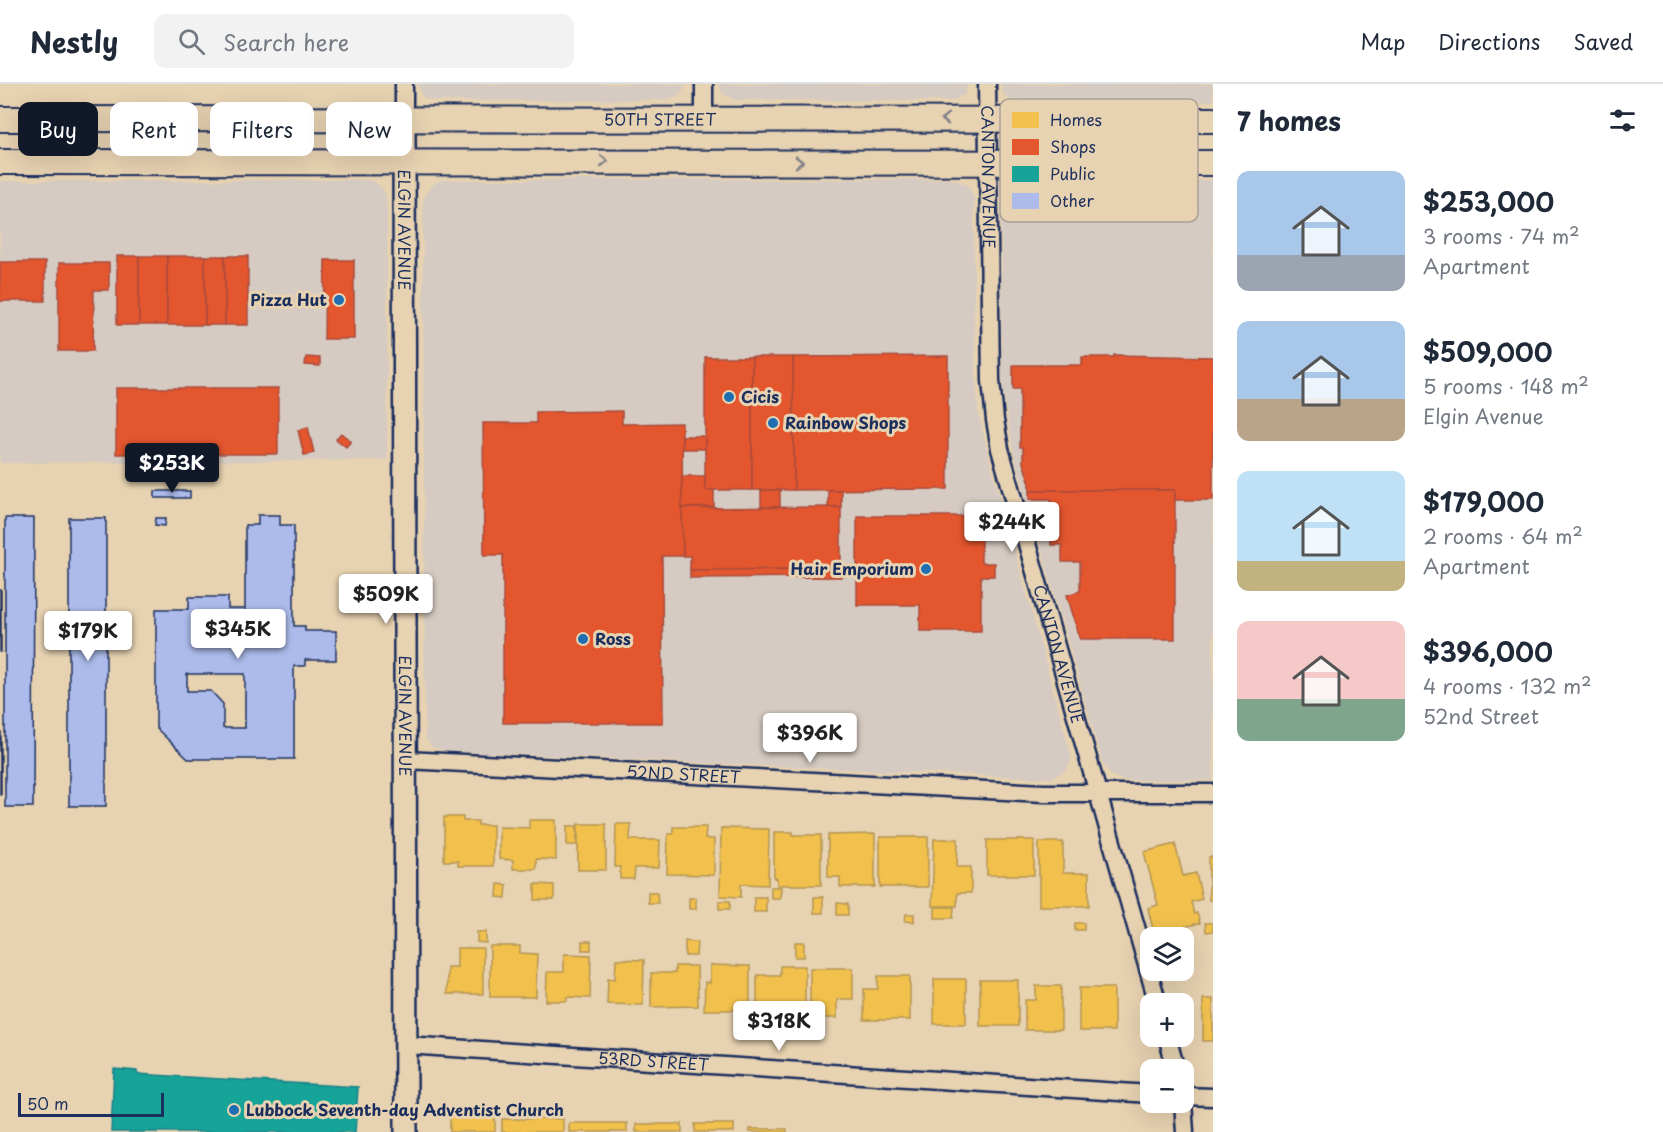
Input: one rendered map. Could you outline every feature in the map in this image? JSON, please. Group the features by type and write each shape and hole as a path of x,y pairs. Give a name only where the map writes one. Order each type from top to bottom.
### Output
{"main road":[{"name":"50TH STREET","path":"0,119 326,118"},
{"name":"50TH STREET","path":"412,118 1000,120"},
{"path":"0,162 1000,162"},
{"path":"1198,163 1213,163"}],"street":[{"name":"ELGIN AVENUE","path":"404,84 404,102"},
{"path":"704,84 704,119"},
{"name":"CANTON AVENUE","path":"987,84 991,381 995,420 1003,460 1155,993"},
{"name":"ELGIN AVENUE","path":"404,156 406,1132"},
{"name":"52ND STREET","path":"406,760 1044,793 1213,793"},
{"name":"53RD STREET","path":"406,1045 1140,1093"},
{"path":"1194,1096 1213,1097"},
{"path":"1184,1113 1185,1132"}],"shaded area":[{"path":"418,84 685,84 685,86 680,95 666,100 434,101 425,99"},
{"path":"718,84 968,85 965,94 952,101 735,100 723,94"},
{"path":"1001,84 1213,84 1213,101 1198,101 1198,99 1010,99 1003,94"},
{"path":"949,179 968,185 974,198 974,315 978,411 1071,755 1065,771 1050,778 1044,778 444,751 432,747 425,737 423,204 424,196 432,185 442,180"},
{"path":"368,180 382,188 386,196 387,207 387,460 0,463 0,181"},
{"path":"1198,180 1213,180 1213,780 1122,780 1111,775 1103,764 1013,450 1002,377 1001,222 1198,222"}],"building: Homes":[{"path":"444,817 463,817 463,821 478,821 478,825 493,825 493,866 458,866 458,861 444,861"},
{"path":"529,820 556,820 556,860 536,859 536,869 513,869 513,860 499,859 499,827 529,828"},
{"path":"578,824 606,824 606,870 578,870"},
{"path":"616,824 631,824 630,840 660,840 659,868 635,868 634,879 620,879 620,867 615,867"},
{"path":"567,826 577,826 577,845 567,845"},
{"path":"673,827 706,827 705,839 714,839 714,875 667,874 668,834 673,834"},
{"path":"721,828 769,829 768,885 741,884 741,897 720,896"},
{"path":"774,832 821,835 821,885 777,885 777,878 774,878"},
{"path":"875,834 875,887 840,887 840,877 828,877 828,835"},
{"path":"880,837 928,837 928,887 880,887"},
{"path":"934,839 958,839 957,867 971,867 971,893 957,893 957,906 932,906"},
{"path":"987,840 1034,840 1034,875 987,875"},
{"path":"1039,842 1063,842 1063,873 1089,873 1089,906 1039,906"},
{"path":"1175,844 1183,876 1196,873 1202,899 1191,902 1194,914 1197,913 1200,923 1183,927 1152,927 1148,908 1158,905 1144,852"},
{"path":"1209,857 1213,857 1213,900 1209,900"},
{"path":"498,884 507,885 506,898 497,897"},
{"path":"535,884 554,885 554,900 535,900"},
{"path":"771,887 781,887 780,898 771,898"},
{"path":"648,892 657,892 658,903 648,903"},
{"path":"754,897 766,897 766,912 754,912"},
{"path":"814,897 823,897 823,913 814,913"},
{"path":"689,898 696,898 696,909 689,909"},
{"path":"719,901 730,901 730,909 719,909"},
{"path":"837,903 848,904 848,915 837,915"},
{"path":"935,907 954,907 953,918 935,918"},
{"path":"906,914 914,914 914,922 905,921"},
{"path":"1075,923 1084,923 1084,930 1075,930"},
{"path":"1205,923 1213,923 1213,931 1206,932"},
{"path":"477,932 486,932 486,943 477,942"},
{"path":"582,941 591,941 591,950 582,950"},
{"path":"685,941 697,942 696,956 685,956"},
{"path":"795,942 804,942 804,957 795,957"},
{"path":"490,946 520,946 520,953 537,954 536,997 490,997"},
{"path":"457,948 483,948 483,994 447,994 447,967 457,967"},
{"path":"564,954 591,955 590,998 567,997 567,1001 546,1001 547,972 564,972"},
{"path":"616,959 644,960 643,1005 607,1004 608,978 615,979"},
{"path":"710,965 750,966 750,1010 704,1010 705,982 710,983"},
{"path":"675,966 697,966 698,1006 651,1007 651,973 675,973"},
{"path":"780,966 805,966 805,1016 773,1016 773,1029 757,1029 757,975 780,975"},
{"path":"810,968 853,968 853,999 837,999 837,1018 810,1018"},
{"path":"878,976 910,976 910,1020 864,1020 864,989 878,989"},
{"path":"934,979 966,979 966,1024 934,1024"},
{"path":"980,980 1018,980 1018,1026 980,1026"},
{"path":"1036,986 1061,986 1061,1030 1025,1030 1025,1000 1036,1000"},
{"path":"1079,988 1114,988 1114,1031 1079,1031"},
{"path":"1203,999 1213,999 1213,1041 1203,1041"},
{"path":"450,1111 495,1111 495,1132 450,1132"},
{"path":"502,1119 563,1119 563,1132 502,1132"},
{"path":"569,1123 627,1123 627,1132 569,1132"},
{"path":"636,1124 682,1124 682,1132 636,1132"},
{"path":"695,1124 734,1124 734,1132 695,1132"},
{"path":"750,1129 787,1129 787,1132 750,1132"}],"building: Shops":[{"path":"117,256 139,256 139,325 117,325"},
{"path":"139,256 167,256 167,325 139,325"},
{"path":"167,256 205,256 205,325 167,325"},
{"path":"205,256 225,256 225,325 205,325"},
{"path":"225,256 248,256 248,325 225,325"},
{"name":"Pizza Hut","path":"325,260 354,260 354,339 324,339"},
{"path":"0,262 45,262 45,301 0,301"},
{"path":"59,263 109,263 109,290 94,290 93,351 59,351"},
{"path":"1114,355 1213,357 1213,500 1175,500 1175,490 1030,490 1023,463 1023,447 1020,447 1020,389 1013,389 1013,365 1082,365 1082,357 1114,357"},
{"path":"948,356 948,489 794,490 793,357"},
{"path":"306,357 320,358 320,366 305,365"},
{"name":"Cicis","path":"705,357 752,357 752,490 705,490"},
{"name":"Rainbow Shops","path":"752,357 793,357 794,490 752,490"},
{"path":"116,388 278,388 278,454 116,454"},
{"name":"Ross","path":"622,411 622,424 682,423 683,556 662,556 663,723 503,723 503,555 484,555 483,423 536,423 536,412"},
{"path":"308,427 314,453 304,455 298,430"},
{"path":"341,433 351,441 346,447 336,439"},
{"path":"682,436 705,436 705,449 682,449"},
{"path":"682,476 705,476 705,490 714,490 714,507 682,508"},
{"path":"761,490 780,490 780,507 761,507"},
{"path":"828,490 841,490 841,507 828,507"},
{"path":"1030,490 1175,490 1175,639 1080,639 1067,595 1080,591 1080,562 1062,562 1062,545 1051,545 1051,499 1030,499"},
{"path":"841,507 841,569 690,570 690,556 683,556 682,508"},
{"name":"Hair Emporium","path":"857,516 981,516 981,563 994,563 994,576 981,576 981,631 920,631 920,605 857,605"},
{"path":"841,569 841,577 690,578 690,570"}],"building: Public":[{"name":"Lubbock Seventh-day Adventist Church","path":"114,1069 137,1071 137,1074 358,1087 355,1132 111,1132"}],"building: Other":[{"path":"155,491 190,491 190,498 155,498"},
{"path":"258,515 280,515 280,525 294,525 294,626 305,626 305,631 336,631 336,660 305,660 305,666 294,666 294,759 188,759 156,728 156,609 189,609 189,597 228,597 228,609 245,609 245,525 258,525","holes":["187,674 245,674 245,728 223,728 223,704 211,691 187,691"]},
{"path":"5,518 34,518 33,807 5,807"},
{"path":"69,518 106,518 106,806 69,806"},
{"path":"156,518 166,518 165,526 155,525"},
{"path":"1,590 1,652 0,652"},
{"path":"1,732 1,794 0,794"}],"place":[{"name":"Pizza Hut","path":"339,300"},
{"name":"Cicis","path":"729,397"},
{"name":"Rainbow Shops","path":"773,423"},
{"name":"Hair Emporium","path":"926,569"},
{"name":"Ross","path":"583,639"},
{"name":"Lubbock Seventh-day Adventist Church","path":"234,1110"}]}
